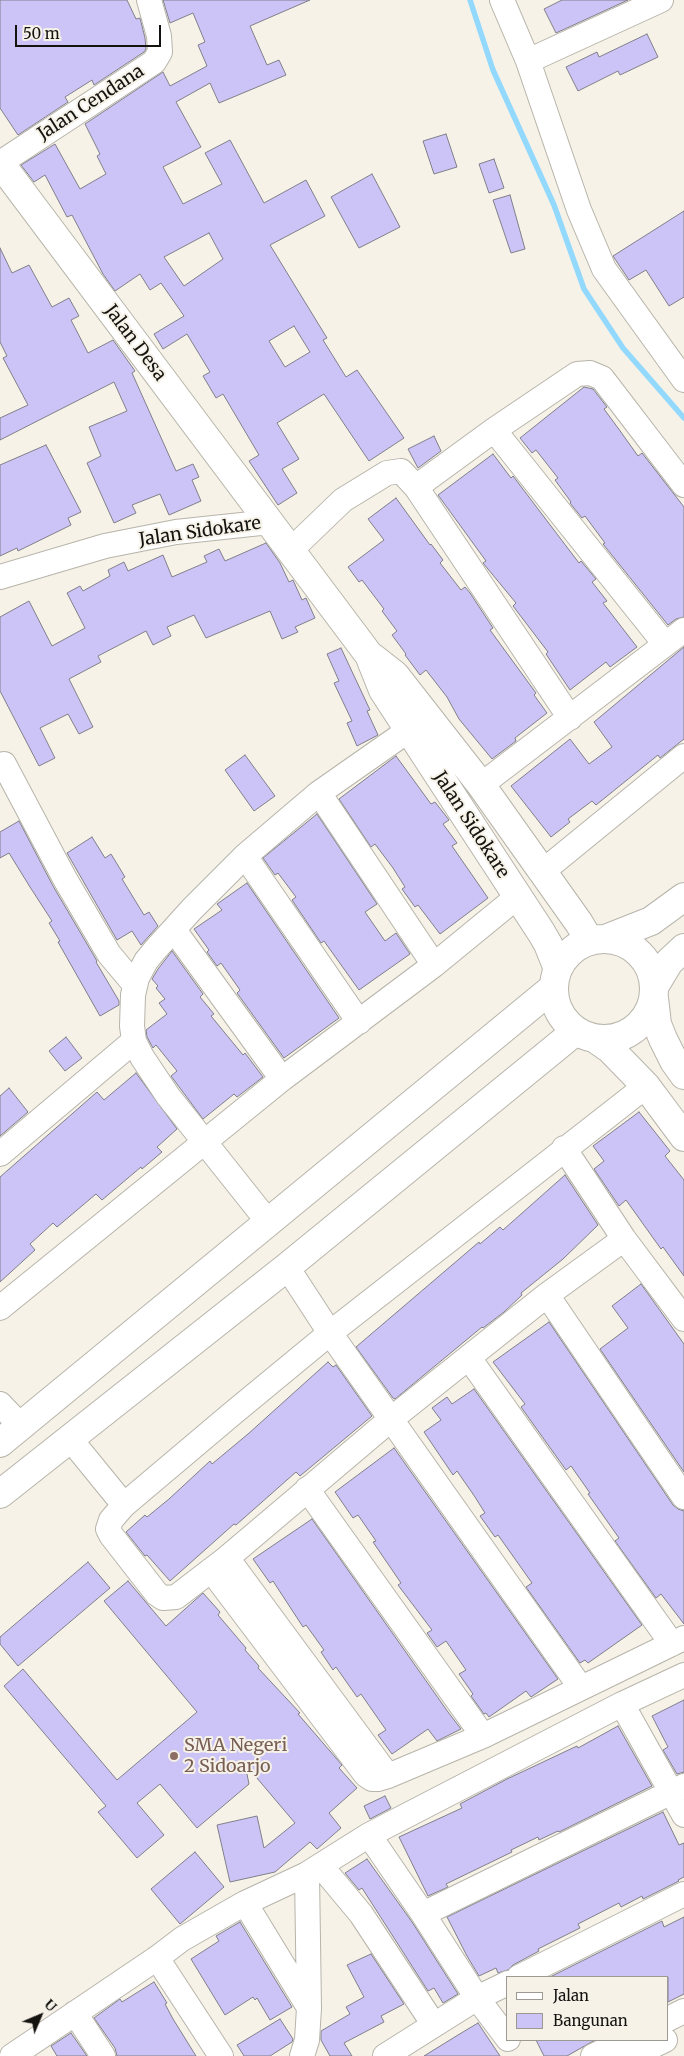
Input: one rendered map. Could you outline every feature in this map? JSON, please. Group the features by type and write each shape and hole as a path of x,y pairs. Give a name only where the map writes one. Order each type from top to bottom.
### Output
{"main road":[{"name":"Jalan Desa","path":"0,163 270,522"},
{"name":"Jalan Sidokare","path":"270,522 369,655 383,690 548,944 556,978"},
{"name":"Jalan Sidokare","path":"369,655 395,675 481,785 542,872 599,939"},
{"path":"684,897 651,921 576,947 565,957 556,978 557,1005 565,1019 610,1049 646,1086 684,1136"},
{"path":"599,939 625,943 639,952 649,966 657,1024 681,1063"},
{"path":"0,1494 585,1034 609,1039 624,1036 636,1028 647,1017 654,992 669,962 684,948"},
{"path":"10,1434 269,1223 556,978"}],"street":[{"name":"Jalan Cendana","path":"0,163 154,62 160,52 159,36 149,0"},
{"path":"528,61 661,0"},
{"path":"505,1 528,61 579,210 604,269 683,379"},
{"path":"416,487 494,430 577,374 590,373 602,378 684,485"},
{"path":"481,785 675,637 494,430"},
{"path":"291,550 343,500 387,473 401,470 416,487 570,718"},
{"name":"Jalan Sidokare","path":"0,576 105,546 176,532 270,522"},
{"path":"269,1223 168,1096 142,1056 134,1041 132,1008 135,985 146,961 192,908 245,856 319,793 409,730"},
{"path":"542,872 684,756"},
{"path":"4,764 65,879 109,954 135,985"},
{"path":"319,793 434,965"},
{"path":"245,856 359,1022"},
{"path":"0,1308 204,1142 282,1080 434,965 517,897"},
{"path":"174,930 282,1080"},
{"path":"0,1154 134,1041"},
{"path":"624,1239 547,1295 390,1420 219,1564 176,1596 163,1598 157,1594 111,1535 108,1529 111,1520 124,1505 330,1334 564,1148 646,1086"},
{"path":"564,1148 624,1239 684,1320"},
{"path":"287,1267 330,1334 390,1420 581,1688"},
{"path":"547,1295 684,1497"},
{"path":"219,1564 313,1691 388,1776 483,1736 678,1641 469,1358"},
{"path":"0,1404 10,1434"},
{"path":"70,1440 124,1505"},
{"path":"307,1489 483,1736"},
{"path":"12,2056 182,1939 246,1903 314,1870 368,1836 622,1704 684,1675"},
{"path":"622,1704 677,1790 684,1815"},
{"path":"423,1914 677,1790"},
{"path":"368,1836 423,1914 477,1998 507,2038"},
{"path":"302,2056 307,2040 314,1870"},
{"path":"314,1870 361,1914 434,2025"},
{"path":"520,1976 684,1894"},
{"path":"246,1903 309,2008"},
{"path":"157,1958 221,2056"},
{"path":"385,2056 477,1998 507,1983"},
{"path":"669,2018 684,2011"},
{"path":"74,2013 103,2056"},
{"path":"669,2038 684,2030"},
{"path":"509,2041 520,2056"},
{"path":"593,2056 624,2041"},
{"path":"632,2056 662,2041"}],"building":[{"path":"0,0 127,0 136,19 140,18 146,49 94,85 92,80 65,97 68,102 18,135 0,108"},
{"path":"163,0 310,0 250,26 267,65 279,60 286,75 219,103 210,83 176,102 201,147 163,167 183,204 222,184 205,153 230,140 264,203 306,180 325,216 270,245 327,338 323,340 346,377 357,370 404,438 369,461 324,394 277,423 299,459 282,469 297,493 278,505 249,461 259,455 223,394 216,398 203,376 210,372 187,334 163,349 154,334 184,316 161,283 150,290 140,274 115,291 103,274 72,215 67,217 45,175 34,182 21,165 55,144 80,189 106,174 97,156 100,154 85,124 163,72 170,86 207,66 198,45 205,42 193,13 170,23","holes":["209,233 223,259 184,286 164,257","294,326 310,352 285,367 269,341"]},
{"path":"562,0 628,0 556,33 544,9"},
{"path":"647,34 658,57 620,75 618,71 578,91 566,67 597,52 599,57"},
{"path":"446,134 457,167 434,174 423,141"},
{"path":"494,159 504,188 489,193 479,164"},
{"path":"372,174 400,227 359,248 331,197"},
{"path":"510,195 525,249 511,253 493,200"},
{"path":"684,211 684,297 669,306 646,270 629,280 613,256"},
{"path":"0,248 12,273 29,265 52,307 69,298 79,316 71,320 88,353 113,340 135,371 132,373 176,471 193,464 199,477 192,480 201,501 169,515 160,494 132,505 136,513 114,523 87,463 101,456 89,427 127,411 114,382 0,440 0,418 28,405 3,358 7,356 0,342"},
{"path":"584,387 593,389 607,407 604,409 638,456 642,453 684,507 684,617 676,619 668,625 603,544 605,543 585,516 582,518 570,503 555,480 558,478 536,450 532,453 520,438"},
{"path":"434,436 441,451 418,468 408,449"},
{"path":"46,445 81,512 68,518 71,525 18,551 17,548 0,556 0,465"},
{"path":"493,454 511,478 513,476 579,563 581,561 596,579 592,582 607,601 603,603 637,647 610,667 606,662 570,690 546,654 548,652 513,606 516,603 483,563 486,561 438,495"},
{"path":"396,498 443,560 440,563 461,590 465,587 470,593 493,628 490,630 536,693 534,695 547,713 515,738 516,741 492,759 459,719 447,697 426,670 420,675 405,655 392,635 397,631 382,611 384,609 362,580 359,582 348,567 384,540 368,519"},
{"path":"266,543 280,563 289,582 293,580 302,600 306,598 315,618 295,627 298,632 282,639 270,611 206,638 194,615 167,627 171,636 153,645 146,631 98,656 101,662 69,679 93,727 79,734 68,714 40,728 55,758 39,766 0,691 0,617 29,601 52,646 85,628 67,593 80,586 83,591 110,576 108,570 124,562 128,571 163,555 172,577 207,562 204,556 219,549 225,561"},
{"path":"684,647 684,739 660,758 658,755 596,805 592,801 568,819 570,822 551,837 511,786 570,739 589,764 612,747 594,722"},
{"path":"341,648 370,710 367,711 378,735 357,746 347,723 352,721 334,683 339,681 327,654"},
{"path":"245,755 275,796 254,811 225,770"},
{"path":"396,756 431,804 435,802 449,820 443,824 457,843 452,846 488,898 440,934 418,905 415,907 402,889 405,887 393,868 375,844 371,847 339,799"},
{"path":"317,814 377,904 365,912 385,941 396,933 410,954 359,990 324,941 321,943 292,900 296,897 278,873 275,875 263,858"},
{"path":"19,821 53,886 119,1001 119,1005 100,1016 58,942 60,941 49,923 52,921 9,853 0,858 0,832"},
{"path":"92,837 105,858 111,854 125,877 122,879 144,915 149,912 158,926 141,945 132,931 117,940 67,853"},
{"path":"247,883 339,1018 284,1058 237,993 240,990 221,963 217,966 207,952 209,950 194,929 222,910 217,904"},
{"path":"172,951 203,994 200,997 214,1014 211,1016 243,1055 245,1053 263,1077 237,1097 234,1094 203,1119 171,1076 177,1071 156,1045 153,1048 147,1037 146,1030 167,1014 159,1003 165,999 156,988 158,986 152,979"},
{"path":"66,1037 82,1058 65,1071 49,1051"},
{"path":"136,1073 177,1129 157,1147 162,1152 102,1200 96,1194 57,1227 53,1223 30,1244 35,1250 0,1282 0,1177 97,1092 104,1100"},
{"path":"9,1088 28,1112 0,1136 0,1096"},
{"path":"639,1112 670,1151 665,1156 684,1180 684,1276 663,1247 661,1249 626,1200 619,1206 594,1169 604,1161 593,1146"},
{"path":"565,1175 598,1225 563,1259 521,1293 522,1295 504,1312 482,1327 395,1399 393,1398 356,1347 479,1242 480,1244 500,1227 503,1230"},
{"path":"641,1284 684,1344 684,1472 600,1349 628,1328 612,1306"},
{"path":"549,1322 673,1505 684,1511 684,1624 661,1594 656,1598 615,1541 619,1538 588,1494 590,1493 571,1466 566,1470 521,1407 525,1404 493,1362"},
{"path":"328,1362 333,1367 336,1365 372,1416 300,1476 296,1472 170,1581 147,1555 145,1556 126,1532 145,1515 147,1517 169,1499 210,1461 212,1464 248,1434"},
{"path":"474,1389 642,1625 588,1663 585,1660 580,1663 526,1587 532,1583 498,1535 495,1537 480,1516 485,1513 457,1471 453,1475 424,1432 441,1420 432,1408 447,1397 452,1404"},
{"path":"394,1448 558,1679 531,1697 526,1691 489,1717 486,1713 484,1714 471,1696 473,1694 459,1674 466,1670 446,1641 437,1647 427,1633 432,1630 398,1585 401,1583 373,1542 376,1541 358,1515 353,1518 335,1492"},
{"path":"312,1519 461,1729 437,1741 428,1729 392,1754 378,1735 386,1730 361,1694 357,1697 336,1667 333,1670 321,1652 324,1650 306,1625 303,1627 273,1581 270,1583 253,1559"},
{"path":"88,1562 110,1588 18,1666 0,1644 0,1637"},
{"path":"128,1581 166,1626 203,1593 220,1612 218,1615 246,1648 245,1650 259,1666 258,1668 300,1713 298,1714 342,1765 339,1768 357,1788 329,1813 341,1828 317,1849 310,1842 275,1872 230,1882 217,1825 257,1816 264,1848 295,1823 245,1764 249,1784 197,1828 160,1784 137,1803 164,1835 137,1858 98,1812 106,1806 4,1686 23,1669 117,1780 197,1712 104,1601"},
{"path":"684,1700 684,1772 677,1774 663,1750 668,1747 652,1716"},
{"path":"618,1726 652,1786 559,1832 539,1840 538,1837 511,1850 512,1852 446,1884 448,1887 428,1896 399,1837 462,1808 460,1804 507,1779 577,1746 578,1748"},
{"path":"385,1796 391,1808 370,1819 364,1806"},
{"path":"663,1812 679,1845 684,1843 684,1877 643,1899 642,1896 621,1907 619,1903 578,1924 580,1928 538,1949 539,1951 513,1965 508,1970 498,1973 496,1968 479,1976 447,1917"},
{"path":"195,1852 224,1887 180,1924 151,1889"},
{"path":"367,1859 412,1922 458,1994 443,2003 434,1988 428,1991 362,1888 359,1890 345,1873"},
{"path":"684,1917 684,1994 669,2002 669,1976 552,1976 662,1921 664,1927"},
{"path":"240,1922 292,2007 270,2020 257,1998 255,2000 253,1997 225,2015 191,1959 219,1941 216,1936"},
{"path":"371,1954 404,2004 381,2016 384,2022 344,2043 352,2056 330,2056 321,2040 321,2031 350,2014 346,2007 364,1997 347,1965"},
{"path":"154,1982 167,2003 165,2004 173,2019 196,2056 117,2056 115,2048 94,2018 120,1999 122,2002"},
{"path":"280,2019 293,2039 292,2042 270,2056 244,2056 237,2045"},
{"path":"478,2023 500,2056 424,2056 458,2035"},
{"path":"71,2033 87,2056 57,2056 51,2046"},
{"path":"536,2041 593,2041 567,2056 544,2056"}],"waterway":[{"path":"470,0 493,70 554,205 584,289 623,348 684,418"}],"place":[{"name":"SMA Negeri 2 Sidoarjo","path":"174,1756"}]}
